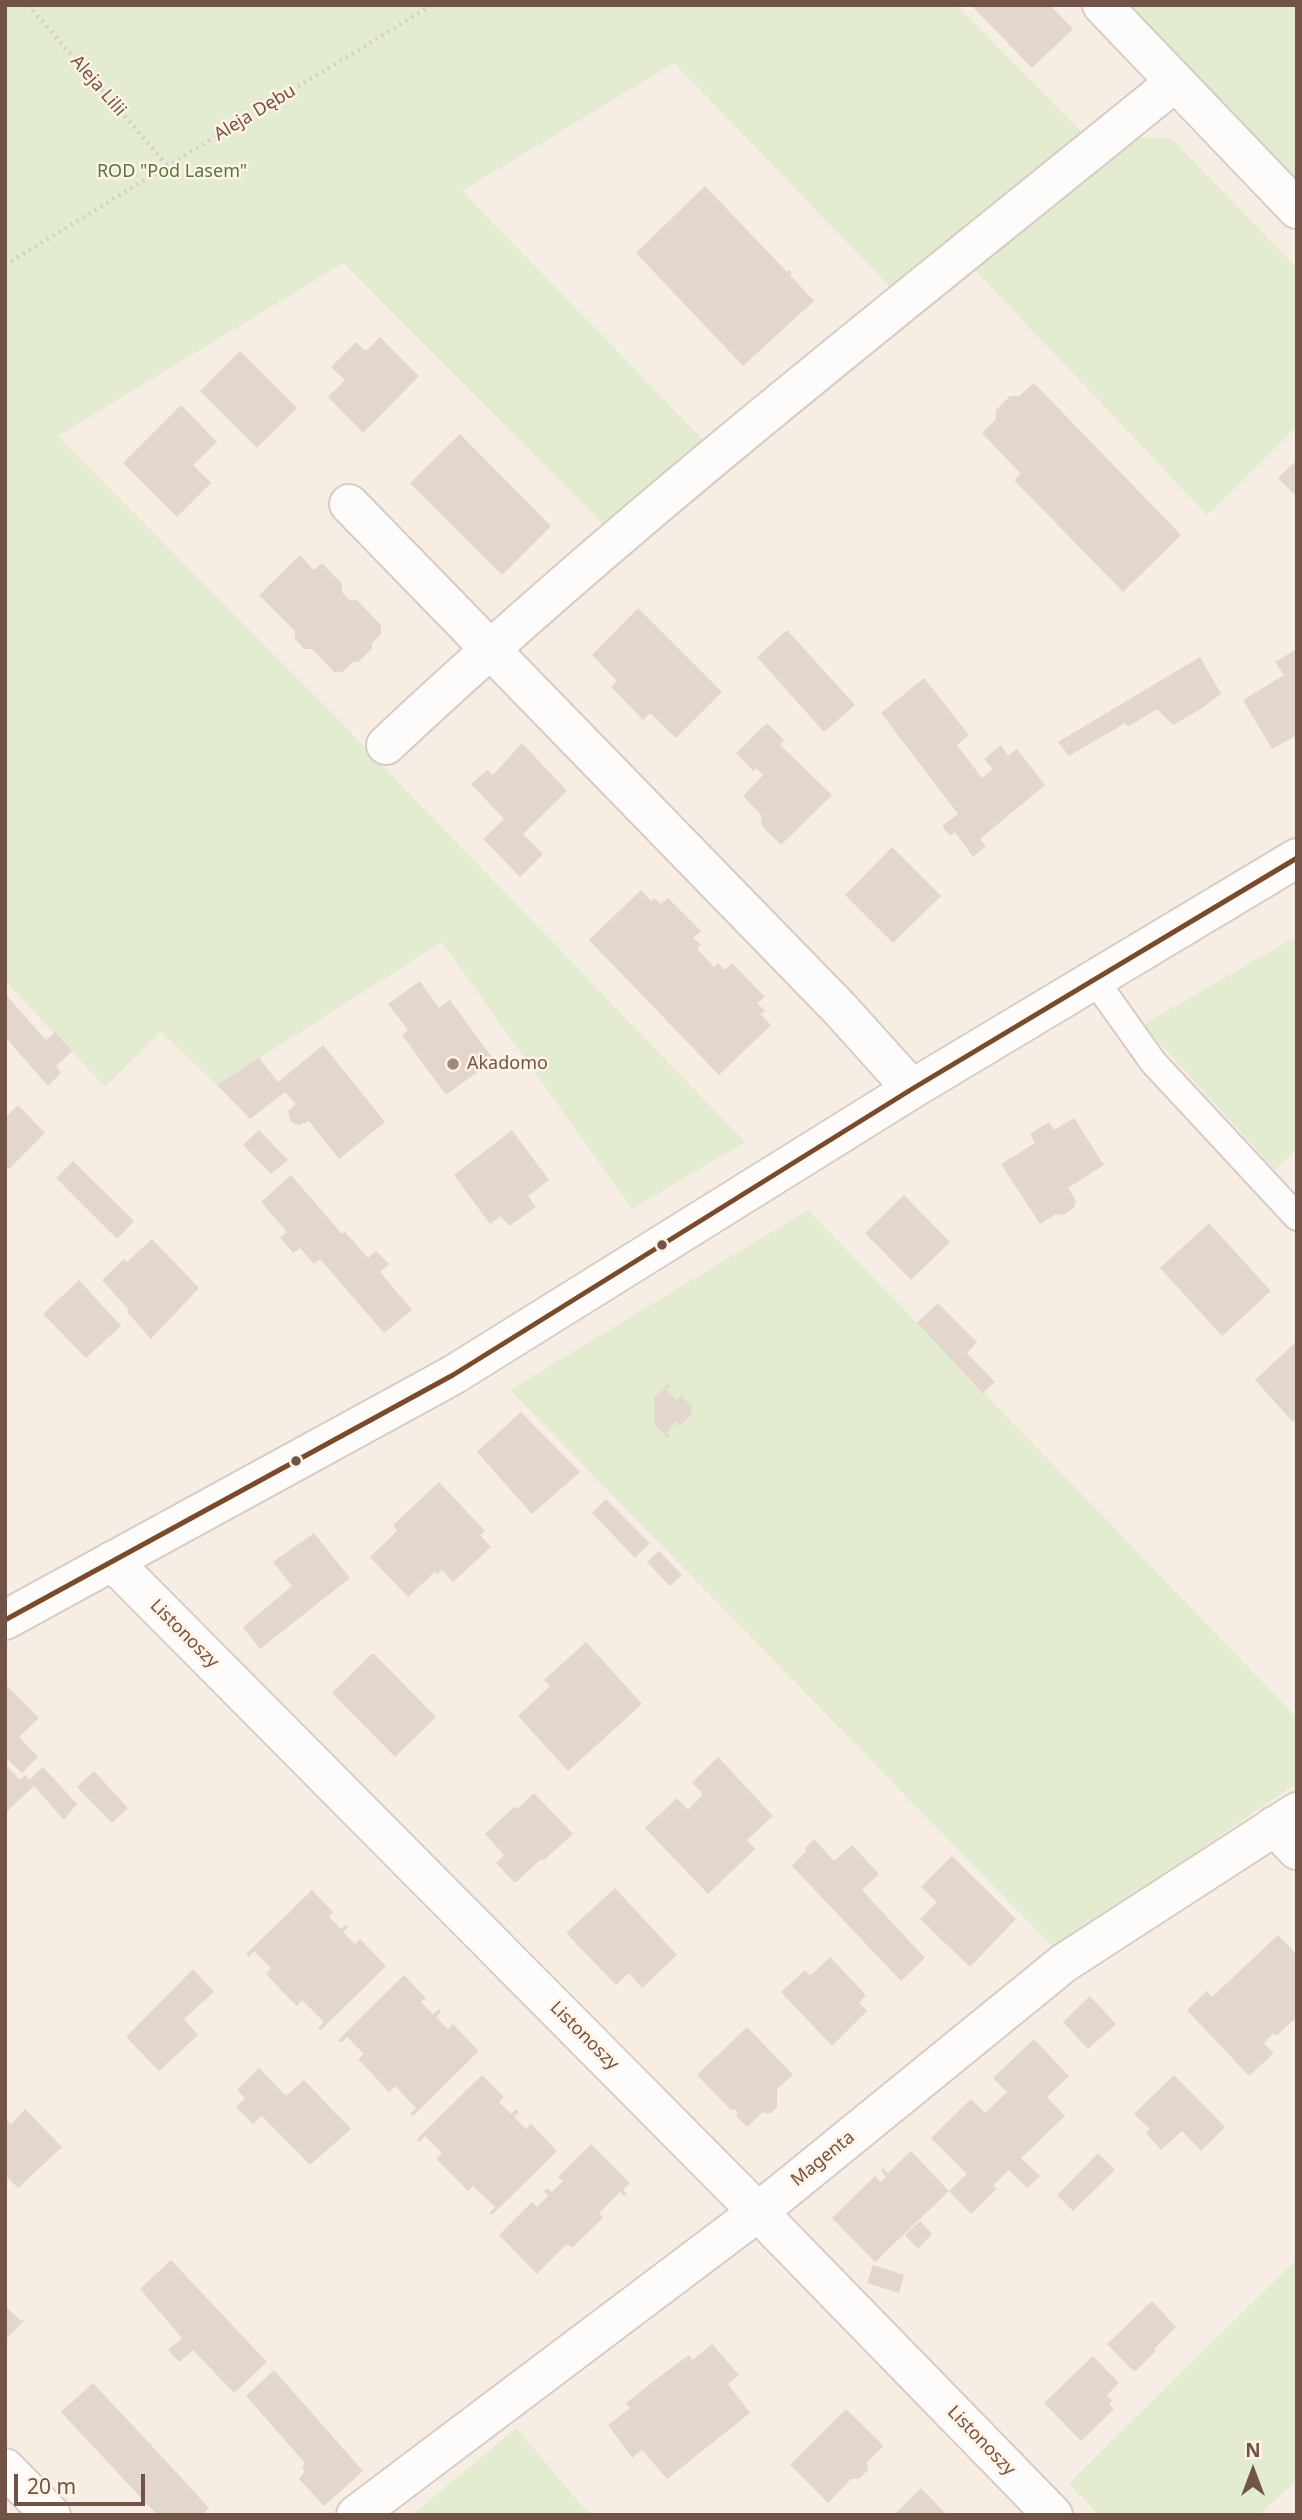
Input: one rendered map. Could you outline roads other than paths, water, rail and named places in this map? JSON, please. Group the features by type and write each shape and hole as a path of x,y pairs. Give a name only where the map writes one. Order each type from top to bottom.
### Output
{"street":[{"path":"1102,5 1297,209"},
{"path":"386,746 488,649 621,534 1174,83"},
{"path":"349,504 840,1009 912,1089"},
{"path":"5,1620 453,1375 912,1089 1297,858"},
{"name":"Listonoszy","path":"112,1561 758,2212 1053,2515"},
{"name":"Magenta","path":"356,2515 758,2212 1065,1963 1289,1830"},
{"path":"5,2468 51,2515"}],"lane":[{"path":"1094,979 1153,1062 1297,1217"}],"place":[{"name":"Akadomo","path":"453,1064"}],"park label":[{"name":"ROD \"Pod Lasem\"","path":"172,172"}]}
